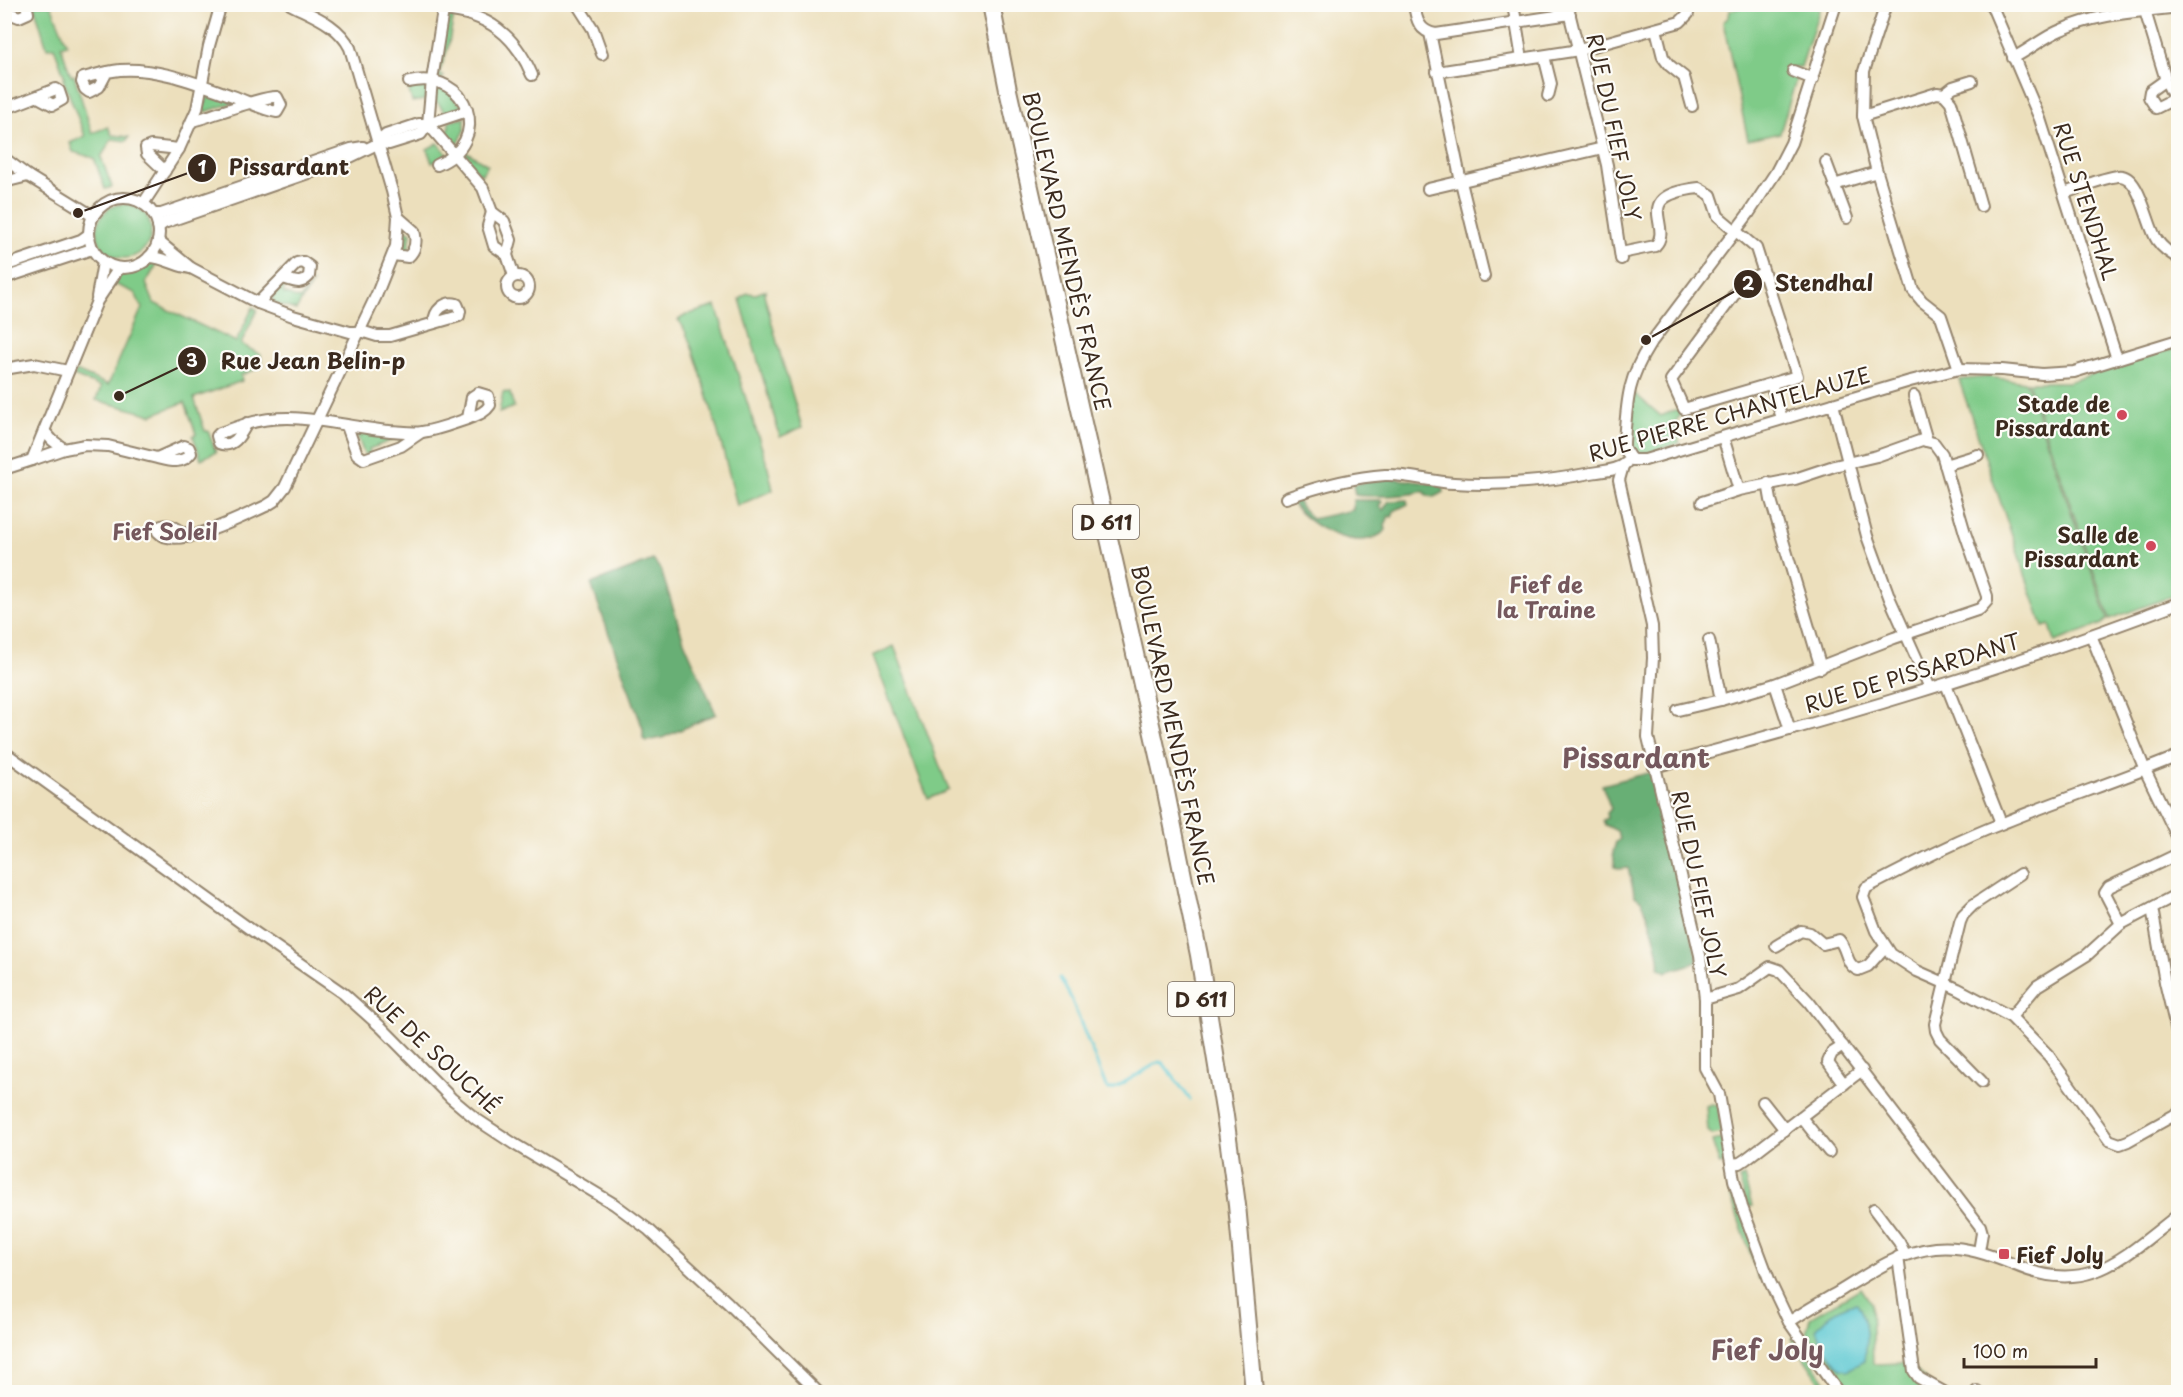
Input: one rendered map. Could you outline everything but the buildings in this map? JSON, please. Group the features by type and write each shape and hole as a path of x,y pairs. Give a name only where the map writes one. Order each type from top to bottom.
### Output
{"main road":[{"path":"981,4 992,57 996,60"},
{"name":"BOULEVARD MENDÈS FRANCE","path":"986,4 996,60 1149,738 1192,946 1220,1116 1248,1392"},
{"name":"BOULEVARD MENDÈS FRANCE","path":"992,4 1008,90 1165,787 1199,955 1235,1194 1254,1392"},
{"path":"1000,4 1011,75 1008,90"}],"street":[{"path":"4,11 20,4"},
{"path":"4,11 19,17 28,13 26,4"},
{"path":"143,204 178,149 192,121 203,85 209,46 221,4"},
{"path":"189,537 266,506 274,501 285,487 394,255 398,237 398,217 374,144 354,57 346,40 329,24 290,4"},
{"path":"577,4 593,29 602,54"},
{"path":"1414,4 1420,26 1430,33 1516,23 1569,9"},
{"path":"1513,4 1522,59"},
{"name":"RUE DU FIEF JOLY","path":"1836,4 1813,78 1784,158 1737,230 1650,345 1636,368 1627,393 1624,442 1627,462 1619,480 1652,627 1653,658 1648,726 1654,767 1700,955 1705,999 1704,1063 1719,1094 1742,1207 1770,1282 1789,1322 1838,1392"},
{"path":"1886,4 1864,71 1863,116 1877,172 1913,290 1922,301 1941,316 1959,369"},
{"name":"RUE STENDHAL","path":"1991,4 2040,119 2117,358"},
{"path":"514,276 507,255 511,240 504,221 492,212 483,188 429,124 432,80 444,7 480,18 500,29 518,48 532,75"},
{"path":"2013,58 2058,31 2073,25 2107,15 2178,7"},
{"name":"RUE DU FIEF JOLY","path":"1569,9 1603,148 1621,256 1655,246 1661,236 1657,216 1660,203 1669,194 1695,188 1708,192 1718,216 1737,230"},
{"path":"1437,72 1579,50 1680,22 1688,9"},
{"path":"2145,11 2165,77 2164,81"},
{"path":"1656,29 1663,57 1669,65 1684,76 1692,106"},
{"path":"1430,33 1461,182 1484,276"},
{"path":"1544,56 1551,84 1548,96"},
{"path":"107,72 145,71 203,85 251,103 192,121"},
{"path":"1792,71 1813,78"},
{"path":"409,82 432,80 442,83 455,91 464,102 469,125 467,138 455,155 437,165"},
{"path":"1944,94 1953,87 1972,81"},
{"path":"1863,116 1937,93 1944,94 1951,102 1981,206"},
{"path":"4,109 38,97"},
{"path":"158,227 340,162 386,135 467,111"},
{"path":"153,214 161,214 351,149 374,144"},
{"path":"165,171 147,154 146,148 151,146 178,149"},
{"path":"1428,189 1603,148"},
{"path":"4,158 28,176 93,216"},
{"path":"1826,162 1847,218"},
{"path":"1834,185 1877,172"},
{"path":"4,182 28,176"},
{"path":"2064,193 2117,176 2128,178 2136,188 2155,237 2164,248 2178,258"},
{"path":"127,198 143,204 153,214 158,227 158,241 149,257 138,265 119,268 103,262 92,249 88,235 93,216 104,204 112,200 127,198"},
{"path":"492,212 488,226 494,246 507,255"},
{"path":"394,255 408,257 415,246 414,231 398,217"},
{"path":"1737,230 1756,248 1797,376 1683,409 1671,380 1745,280 1764,273"},
{"path":"4,278 49,257 88,235"},
{"path":"158,241 191,268 258,303 294,317 350,332 390,336 434,323"},
{"path":"4,266 92,249"},
{"path":"149,257 191,268"},
{"path":"97,301 103,262"},
{"path":"32,460 97,301 119,268"},
{"path":"258,303 283,278"},
{"name":"RUE PIERRE CHANTELAUZE","path":"1286,498 1340,483 1386,475 1452,483 1510,484 1567,478 1627,462 1645,460 1782,418 1959,369 1977,368 2056,374 2074,372 2178,340"},
{"path":"4,369 34,364 68,371"},
{"path":"1771,384 1782,418"},
{"path":"1914,396 1927,441"},
{"path":"1833,404 1867,536 1890,599 1930,688"},
{"path":"247,423 282,417 420,433"},
{"path":"347,426 357,454 364,459 400,447 420,433 468,418"},
{"path":"44,431 64,449"},
{"path":"1723,437 1739,490"},
{"path":"1678,710 1721,700 1821,668 1906,634 1980,609 1987,601 1939,448 1927,441 1917,441 1877,456 1795,479 1739,490 1702,502"},
{"path":"4,469 64,449 97,445 157,458"},
{"path":"1945,465 1978,455"},
{"path":"1768,483 1821,668"},
{"name":"RUE DE PISSARDANT","path":"1654,767 1946,684 2178,603"},
{"path":"2091,635 2145,770 2178,838"},
{"path":"1709,640 1721,700"},
{"path":"1775,684 1790,730"},
{"path":"1946,684 2001,823"},
{"path":"2178,756 2001,823 1866,888 1863,897 1885,947 1901,961 2011,1017 2049,1056 2106,1136 2114,1143 2120,1144 2128,1141 2178,1113"},
{"name":"RUE DE SOUCHÉ","path":"6,758 106,823 250,929 344,993 451,1098 476,1119 607,1200 643,1225 670,1248 818,1392"},
{"path":"2121,924 2106,896 2106,890 2178,854"},
{"path":"1982,1082 1940,1038 1935,1024 1963,915 2020,874"},
{"path":"2011,1017 2037,986 2087,955 2121,924 2178,894"},
{"path":"2152,908 2165,982 2178,1036"},
{"path":"1776,946 1801,931 1810,933 1822,944 1839,940 1851,965 1858,970 1868,966 1885,947"},
{"path":"1705,999 1739,989 1766,969 1776,968 1809,1002 1980,1226 1982,1233 1978,1251"},
{"path":"1843,1046 1832,1053 1828,1062 1844,1084"},
{"path":"1732,1164 1740,1163 1862,1070"},
{"path":"1763,1102 1785,1130"},
{"path":"1801,1117 1829,1152"},
{"path":"1874,1209 1899,1242 1914,1371 1919,1378 1944,1392"},
{"path":"1789,1322 1901,1256 1937,1248 1978,1251 2036,1273 2059,1278 2084,1276 2110,1265 2178,1215"}],"green space":[{"path":"34,5 51,5 67,44 61,46 71,76 74,75 92,133 108,127 112,135 129,137 126,141 112,139 101,157 112,187 105,189 94,158 73,152 70,143 85,136 63,79 65,78 54,47 47,48"},
{"path":"1749,5 1821,5 1801,67 1793,67 1790,75 1796,80 1780,133 1748,140 1723,22 1729,17 1730,10"},
{"path":"454,15 448,48 439,74 444,76 442,79 437,77 445,22"},
{"path":"428,83 425,100 412,102 408,86"},
{"path":"435,84 445,88 463,108 446,114 438,103 432,101"},
{"path":"209,93 235,102 205,112 203,109"},
{"path":"465,118 465,130 455,150 444,138 449,128 449,121"},
{"path":"438,143 449,156 432,163 427,149"},
{"path":"464,150 488,165 481,175 461,154"},
{"path":"119,204 129,204 139,208 147,216 151,231 147,246 139,254 129,258 119,258 109,254 101,246 97,236 97,226 101,216 109,208"},
{"path":"404,229 411,233 407,252 403,252 400,248"},
{"path":"153,259 157,264 146,283 154,303 160,306 236,342 253,307 257,310 241,344 261,355 262,367 241,375 242,381 194,398 205,431 208,431 216,452 201,459 193,436 196,434 185,402 152,415 96,400 101,387 74,376 76,371 108,385 142,308 135,293 112,283 120,272 134,271"},
{"path":"313,282 296,310 272,300 286,283 283,293 300,299"},
{"path":"766,290 764,294 802,427 780,437 740,299 748,293 756,294"},
{"path":"716,306 768,467 773,490 737,506 702,377 685,330 678,320 686,315"},
{"path":"2178,347 2178,594 2110,619 2028,382 2068,382"},
{"path":"1988,377 2026,382 2108,619 2102,624 2055,642 2050,625 2043,627 1959,380"},
{"path":"503,392 510,393 514,407 499,413"},
{"path":"1634,393 1661,416 1678,409 1680,415 1674,425 1680,443 1644,454 1636,452 1630,442"},
{"path":"361,431 404,436 404,438 401,444 398,438 369,449 371,456 364,454 357,435"},
{"path":"1391,478 1443,485 1444,492 1434,497 1427,496 1425,492 1391,496 1355,495 1353,484"},
{"path":"1296,498 1312,519 1353,510 1353,500 1380,500 1382,502 1379,506 1383,510 1389,501 1407,500 1408,504 1394,511 1392,517 1389,516 1385,525 1386,530 1375,537 1362,540 1348,539 1321,528 1298,510 1290,500"},
{"path":"653,560 661,570 684,641 716,714 662,738 646,741 643,739 643,729 591,584"},
{"path":"894,646 949,790 928,799 873,656"},
{"path":"1652,772 1698,962 1666,972 1659,968 1657,945 1651,925 1642,902 1635,896 1628,868 1615,867 1613,852 1616,842 1620,839 1617,831 1605,825 1603,820 1607,818 1606,813 1611,809 1602,785"},
{"path":"1718,1105 1721,1133 1713,1135 1708,1131 1706,1106"},
{"path":"1723,1139 1727,1163 1720,1165 1712,1141"},
{"path":"1744,1177 1752,1206 1748,1207 1739,1179"},
{"path":"1731,1181 1764,1276 1759,1279 1726,1183"},
{"path":"1861,1288 1871,1303 1873,1364 1908,1363 1939,1392 1846,1392 1806,1333 1810,1318"},
{"path":"1795,1337 1833,1392 1827,1392 1791,1339"}],"water":[{"path":"1857,1303 1865,1324 1865,1361 1848,1370 1840,1369 1822,1345 1816,1330 1834,1312"}],"waterway":[{"path":"1060,978 1070,996 1107,1089 1113,1089 1159,1062 1163,1063 1190,1099"}],"place":[{"name":"Pissardant","path":"78,213"},
{"name":"Stendhal","path":"1646,340"},
{"name":"Rue Jean Belin-p","path":"119,396"},
{"name":"Stade de Pissardant","path":"2122,415"},
{"name":"Salle de Pissardant","path":"2151,546"},
{"name":"Fief Joly","path":"2004,1254"}],"district":[{"name":"Fief Soleil","path":"165,530"},
{"name":"Fief de la Traine","path":"1546,596"},
{"name":"Pissardant","path":"1636,756"},
{"name":"Fief Joly","path":"1767,1348"}]}
